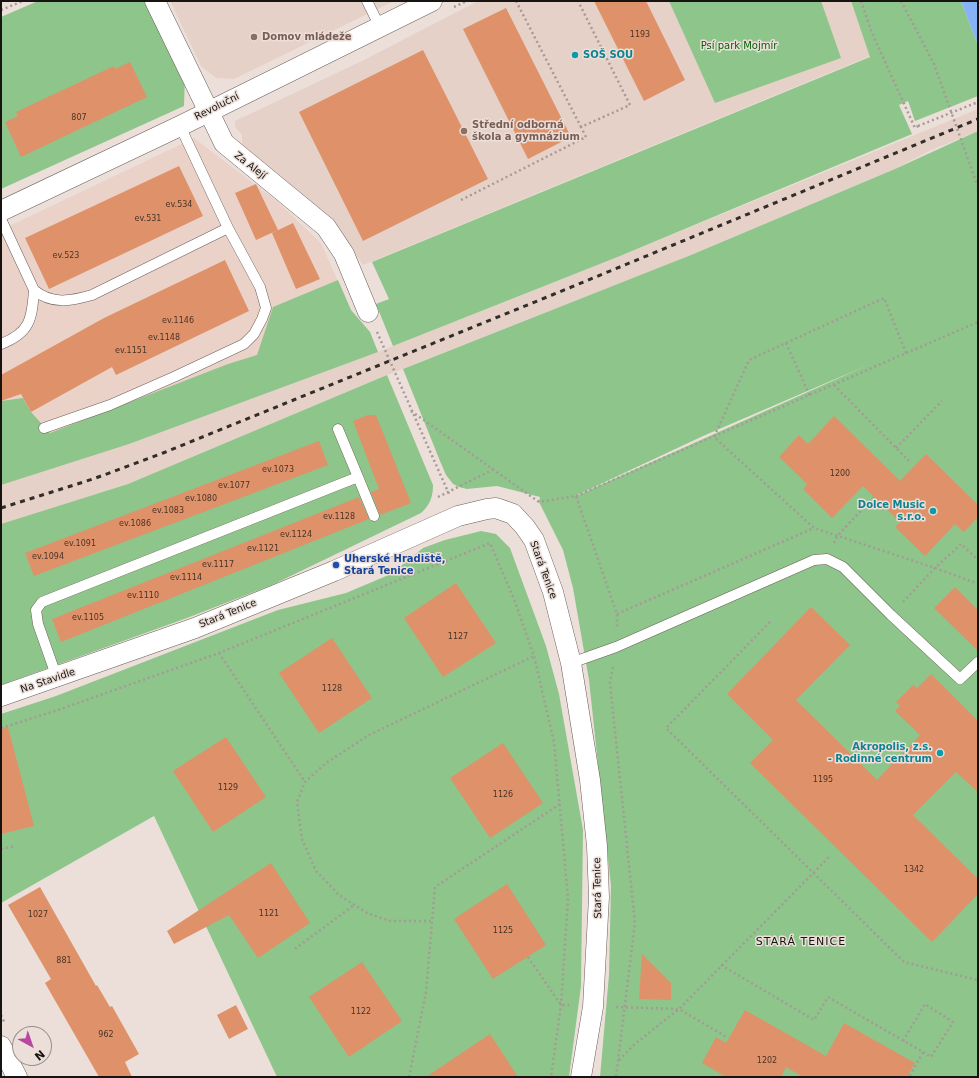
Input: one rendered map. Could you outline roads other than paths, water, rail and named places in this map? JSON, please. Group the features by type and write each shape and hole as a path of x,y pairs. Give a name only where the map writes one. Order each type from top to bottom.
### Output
{"street":[{"name":"Za Alejí","path":"155,1 219,135 230,150 326,226 344,254 368,312"},
{"name":"Revoluční","path":"1,211 180,126 432,1"},
{"name":"Stará Tenice","path":"94,665 195,628 334,571 458,516 474,511 496,508 513,514 525,527 540,555 553,592 571,663 590,780 597,846 599,897 593,1006 581,1077"},
{"name":"Na Stavidle","path":"1,696 94,665"},
{"path":"1,1046 17,1077"}],"lane":[{"path":"367,1 380,27"},
{"path":"44,428 110,405 244,344 254,334 266,308 265,299 228,228 180,126"},
{"path":"1,219 34,290 42,297 54,300 73,301 92,295 228,228"},
{"path":"1,344 19,335 33,315 34,290"},
{"path":"338,429 374,516"},
{"path":"57,678 36,615 36,610 42,602 358,477"},
{"path":"571,663 616,647 814,560 827,559 843,567 891,615 960,679 978,662"}],"water":[{"path":"961,1 978,1 978,45"}],"railway":[{"path":"1,508 93,479 163,453 552,295 978,119"}],"place":[{"name":"Domov mládeže","path":"254,37"},
{"name":"SOŠ SOU","path":"575,55"},
{"name":"Střední odborná škola a gymnázium","path":"464,131"},
{"name":"Dolce Music s.r.o.","path":"933,511"},
{"name":"Uherské Hradiště, Stará Tenice","path":"336,565"},
{"name":"Akropolis, z.s. - Rodinné centrum","path":"940,753"}],"district":[{"name":"STARÁ TENICE","path":"801,942"}],"park label":[{"name":"Psí park Mojmír","path":"739,46"}]}
